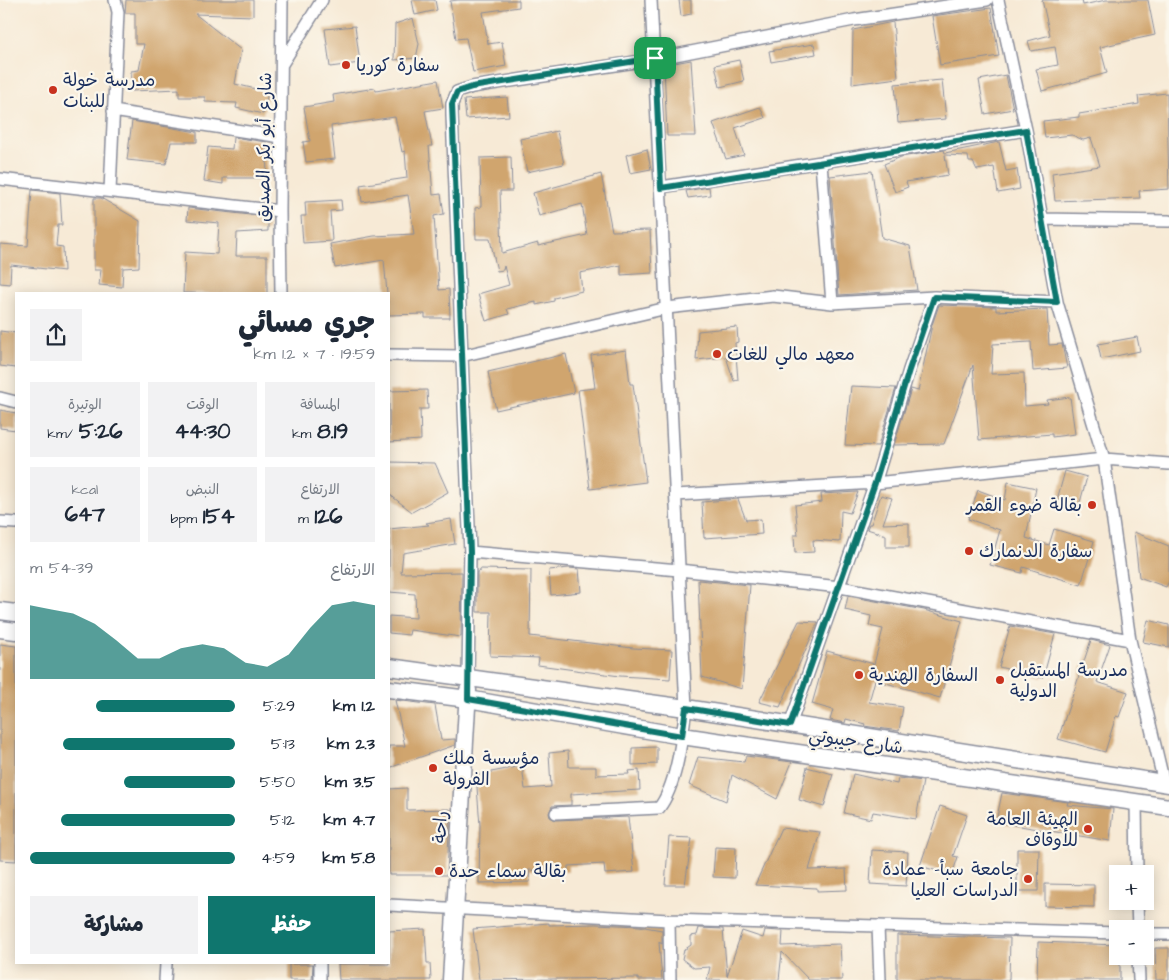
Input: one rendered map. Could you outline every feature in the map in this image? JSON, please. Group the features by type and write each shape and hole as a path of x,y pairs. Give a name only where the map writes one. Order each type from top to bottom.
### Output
{"street":[{"path":"110,192 118,12 115,0"},
{"name":"شارع أبو بكر الصديق","path":"281,292 282,0"},
{"path":"282,64 322,0"},
{"path":"556,813 659,808 666,799 682,736 686,708 651,0"},
{"path":"468,676 470,552 452,115 452,104 457,92 472,87 655,58 854,20 987,0"},
{"path":"998,0 1026,130 1057,302 1104,459 1130,640 1166,784"},
{"path":"113,111 282,137"},
{"path":"661,188 1026,130"},
{"path":"821,163 832,303"},
{"path":"0,180 280,211"},
{"path":"1042,220 1169,221"},
{"path":"390,355 461,356 667,308 773,296 832,303 934,297 1057,302"},
{"path":"790,725 875,483 909,370 934,297"},
{"path":"0,398 15,402"},
{"path":"676,495 875,483 1104,459 1169,464"},
{"path":"0,522 15,524"},
{"path":"470,552 680,570 840,587 1130,640"},
{"path":"0,611 15,613"},
{"path":"0,629 15,632"},
{"name":"شارع جيبوتي","path":"390,667 468,676 686,708 1166,784"},
{"name":"راحة","path":"451,980 468,676"},
{"name":"شارع جيبوتي","path":"390,689 468,699 682,736 1169,807"},
{"path":"1136,802 1137,865"},
{"path":"390,905 669,920 1109,933"},
{"path":"669,920 670,980"},
{"path":"878,926 880,980"},
{"path":"1154,934 1169,934"},
{"path":"165,980 166,964"},
{"path":"320,964 320,980"},
{"path":"1138,965 1138,980"}],"building":[{"path":"126,0 253,0 253,16 195,14 241,50 235,84 268,92 263,114 236,108 237,103 205,102 205,97 179,97 179,89 132,91 131,71 139,70 144,44 135,44 135,13 125,13"},
{"path":"412,0 435,0 437,10 415,15"},
{"path":"519,0 519,7 483,12 488,44 502,42 506,66 473,72 466,38 456,39 450,1"},
{"path":"679,0 691,0 691,14 681,16"},
{"path":"1042,0 1082,0 1083,5 1106,0 1148,0 1155,35 1100,47 1107,73 1042,91 1036,69 1058,65 1055,47 1031,51 1028,41 1050,35"},
{"path":"991,8 999,56 940,65 932,16"},
{"path":"413,18 419,44 416,58 394,60 395,24"},
{"path":"893,22 898,78 852,84 853,30"},
{"path":"355,26 360,63 330,67 325,29"},
{"path":"814,44 816,54 771,62 769,51"},
{"path":"691,60 696,136 667,136 664,65"},
{"path":"739,60 744,81 720,87 715,65"},
{"path":"1006,75 1013,109 985,114 979,80"},
{"path":"438,80 443,108 425,111 432,146 429,146 433,195 441,194 444,214 434,216 439,290 449,289 450,318 425,318 425,314 390,315 390,292 387,292 384,260 335,268 330,244 374,236 414,234 408,195 362,202 360,185 407,178 405,151 402,152 395,117 331,126 335,159 306,162 303,142 310,141 304,107 334,102 333,95 375,88 376,91"},
{"path":"942,80 946,119 898,123 895,84"},
{"path":"1167,93 1169,189 1139,191 1140,198 1055,201 1052,173 1100,166 1091,138 1083,140 1072,135 1045,138 1043,121 1079,117 1079,114 1139,104 1138,96"},
{"path":"507,97 509,116 466,119 464,100"},
{"path":"760,107 765,118 735,128 744,155 726,159 713,123"},
{"path":"132,121 197,132 197,142 171,142 166,164 127,160"},
{"path":"557,131 564,164 527,172 520,139"},
{"path":"233,137 266,142 267,178 223,178 223,184 204,181 208,147 232,149"},
{"path":"999,142 1006,171 1017,169 1020,189 998,193 994,167 977,170 973,162 969,162 968,156 945,155 948,175 906,182 908,187 895,192 884,164 901,157 944,150 945,153"},
{"path":"647,149 651,169 630,173 626,155"},
{"path":"511,157 512,191 500,191 502,253 538,243 538,246 587,235 582,204 539,216 533,193 601,174 612,231 650,230 652,273 621,275 621,265 580,273 582,291 554,298 554,301 536,305 536,302 507,309 509,314 486,321 478,294 509,285 504,266 503,270 497,271 490,239 476,239 475,208 481,207 480,158"},
{"path":"872,171 882,238 910,246 917,290 839,295 830,176"},
{"path":"709,187 710,195 688,198 686,191"},
{"path":"32,190 60,193 62,225 58,225 56,246 63,247 64,271 11,265 10,284 0,283 0,244 28,246"},
{"path":"94,198 101,198 140,221 139,267 123,268 122,287 99,285 101,270 94,270"},
{"path":"341,200 342,210 330,211 332,241 303,243 301,216 306,216 305,202"},
{"path":"188,208 268,217 268,231 237,233 236,256 267,256 267,292 183,292 185,252 217,254 219,223 187,220"},
{"path":"939,305 996,307 996,311 1047,309 1049,345 1062,344 1067,368 1033,371 1031,342 993,344 991,374 1024,373 1025,406 1048,404 1047,400 1070,397 1075,434 1052,437 1052,434 979,440 973,365 944,444 894,445 911,389 918,391 932,325"},
{"path":"737,327 738,342 735,343 738,380 734,381 726,357 696,360 698,331"},
{"path":"0,331 15,333 15,368 0,366"},
{"path":"1137,337 1140,351 1101,359 1098,344"},
{"path":"626,350 630,384 633,384 646,482 590,489 578,390 595,388 591,355"},
{"path":"566,354 574,393 496,410 488,372"},
{"path":"851,386 896,388 878,446 845,445"},
{"path":"427,390 428,409 420,409 421,440 390,442 390,391"},
{"path":"0,410 15,413 15,430 0,428"},
{"path":"390,462 435,463 448,492 412,512 390,495"},
{"path":"1065,471 1087,477 1079,506 1057,500"},
{"path":"1008,482 1036,488 1026,538 1049,545 1054,529 1094,541 1081,585 1023,567 1022,573 990,565 1000,530 968,519 978,490 1005,500"},
{"path":"858,492 850,513 841,511 840,542 813,540 814,552 795,553 794,535 798,535 795,505 822,502 821,494"},
{"path":"881,495 892,498 883,524 909,523 909,547 886,547 886,535 867,529 869,524 871,524"},
{"path":"738,499 746,520 761,519 762,534 704,538 702,502"},
{"path":"451,519 455,544 403,553 401,573 462,572 461,637 410,630 409,635 390,633 390,616 416,618 415,594 390,592 390,529 429,525 426,523"},
{"path":"1134,532 1169,546 1169,581 1166,587 1139,577"},
{"path":"480,569 531,570 530,636 633,648 672,650 670,679 620,676 538,665 539,658 490,656 491,612 477,612 477,572"},
{"path":"579,569 581,592 551,595 549,570"},
{"path":"698,580 750,585 742,689 702,677"},
{"path":"848,596 924,610 962,621 940,698 875,680 869,702 903,707 899,731 864,726 865,724 846,719 845,723 830,720 833,710 812,704 827,651 874,664 883,629 869,626 871,616 845,610"},
{"path":"1148,620 1169,625 1169,647 1143,642"},
{"path":"799,621 818,622 780,707 759,702"},
{"path":"1010,626 1055,634 1043,678 999,667"},
{"path":"1091,640 1110,645 1097,682 1128,692 1119,717 1116,716 1105,752 1058,739"},
{"path":"0,644 15,646 15,861 0,860"},
{"path":"395,700 435,705 441,740 455,739 455,745 390,768 390,746 405,746"},
{"path":"657,747 657,764 632,765 632,748"},
{"path":"568,751 569,767 596,767 596,775 629,774 628,771 639,770 640,790 571,794 571,805 552,806 549,813 550,817 556,820 628,817 634,872 605,874 604,864 568,866 568,872 529,870 530,882 479,883 480,825 476,775 522,766 525,789 551,787 549,753"},
{"path":"746,756 792,762 777,799 732,775 726,801 689,785 698,757 744,762"},
{"path":"807,767 833,774 824,807 799,800"},
{"path":"853,774 897,784 898,778 923,781 916,819 873,812 871,819 844,813"},
{"path":"407,788 407,810 450,809 447,875 390,875 390,789"},
{"path":"1002,793 1068,802 1067,805 1113,809 1110,841 996,822"},
{"path":"940,806 967,815 953,856 958,857 952,875 920,866"},
{"path":"781,828 820,832 809,870 846,869 847,890 817,891 817,888 755,885"},
{"path":"669,837 692,838 685,885 665,885"},
{"path":"715,847 736,848 735,878 713,877"},
{"path":"1017,849 1039,849 1038,891 1017,891"},
{"path":"872,850 908,852 906,886 870,884"},
{"path":"1045,884 1094,885 1094,907 1045,906"},
{"path":"549,923 549,925 595,924 639,926 662,930 662,944 659,942 662,980 638,980 638,978 479,980 473,929"},
{"path":"699,928 723,929 727,976 742,931 763,938 765,930 783,931 782,946 840,944 842,980 809,980 782,952 779,980 707,980 710,967 694,968 682,959 684,950 691,945 691,936 697,935"},
{"path":"425,929 427,963 430,963 431,980 339,980 338,964 390,964 390,931"},
{"path":"897,935 1010,938 1009,980 897,980"},
{"path":"1038,942 1109,945 1109,965 1120,965 1120,980 1037,980"},
{"path":"1155,948 1169,948 1169,980 1156,980"},
{"path":"289,964 313,964 312,980 289,980"}],"place":[{"name":"سفارة كوريا","path":"346,65"},
{"name":"مدرسة خولة للبنات","path":"53,90"},
{"name":"معهد مالي للغات","path":"717,354"},
{"name":"بقالة ضوء القمر","path":"1092,505"},
{"name":"سفارة الدنمارك","path":"969,551"},
{"name":"السفارة الهندية","path":"859,675"},
{"name":"مدرسة المستقبل الدولية","path":"1000,680"},
{"name":"مؤسسة ملك الفرولة","path":"433,768"},
{"name":"الهيئة العامة للأوقاف","path":"1088,829"},
{"name":"بقالة سماء حدة","path":"439,871"},
{"name":"جامعة سبأ- عمادة الدراسات العليا","path":"1028,879"}],"route":[{"path":"655,58 661,188 1026,130 1057,302 934,297 909,370 875,483 790,725 686,708 682,736 468,699 470,552 452,104 457,92 472,87 655,58"}]}
